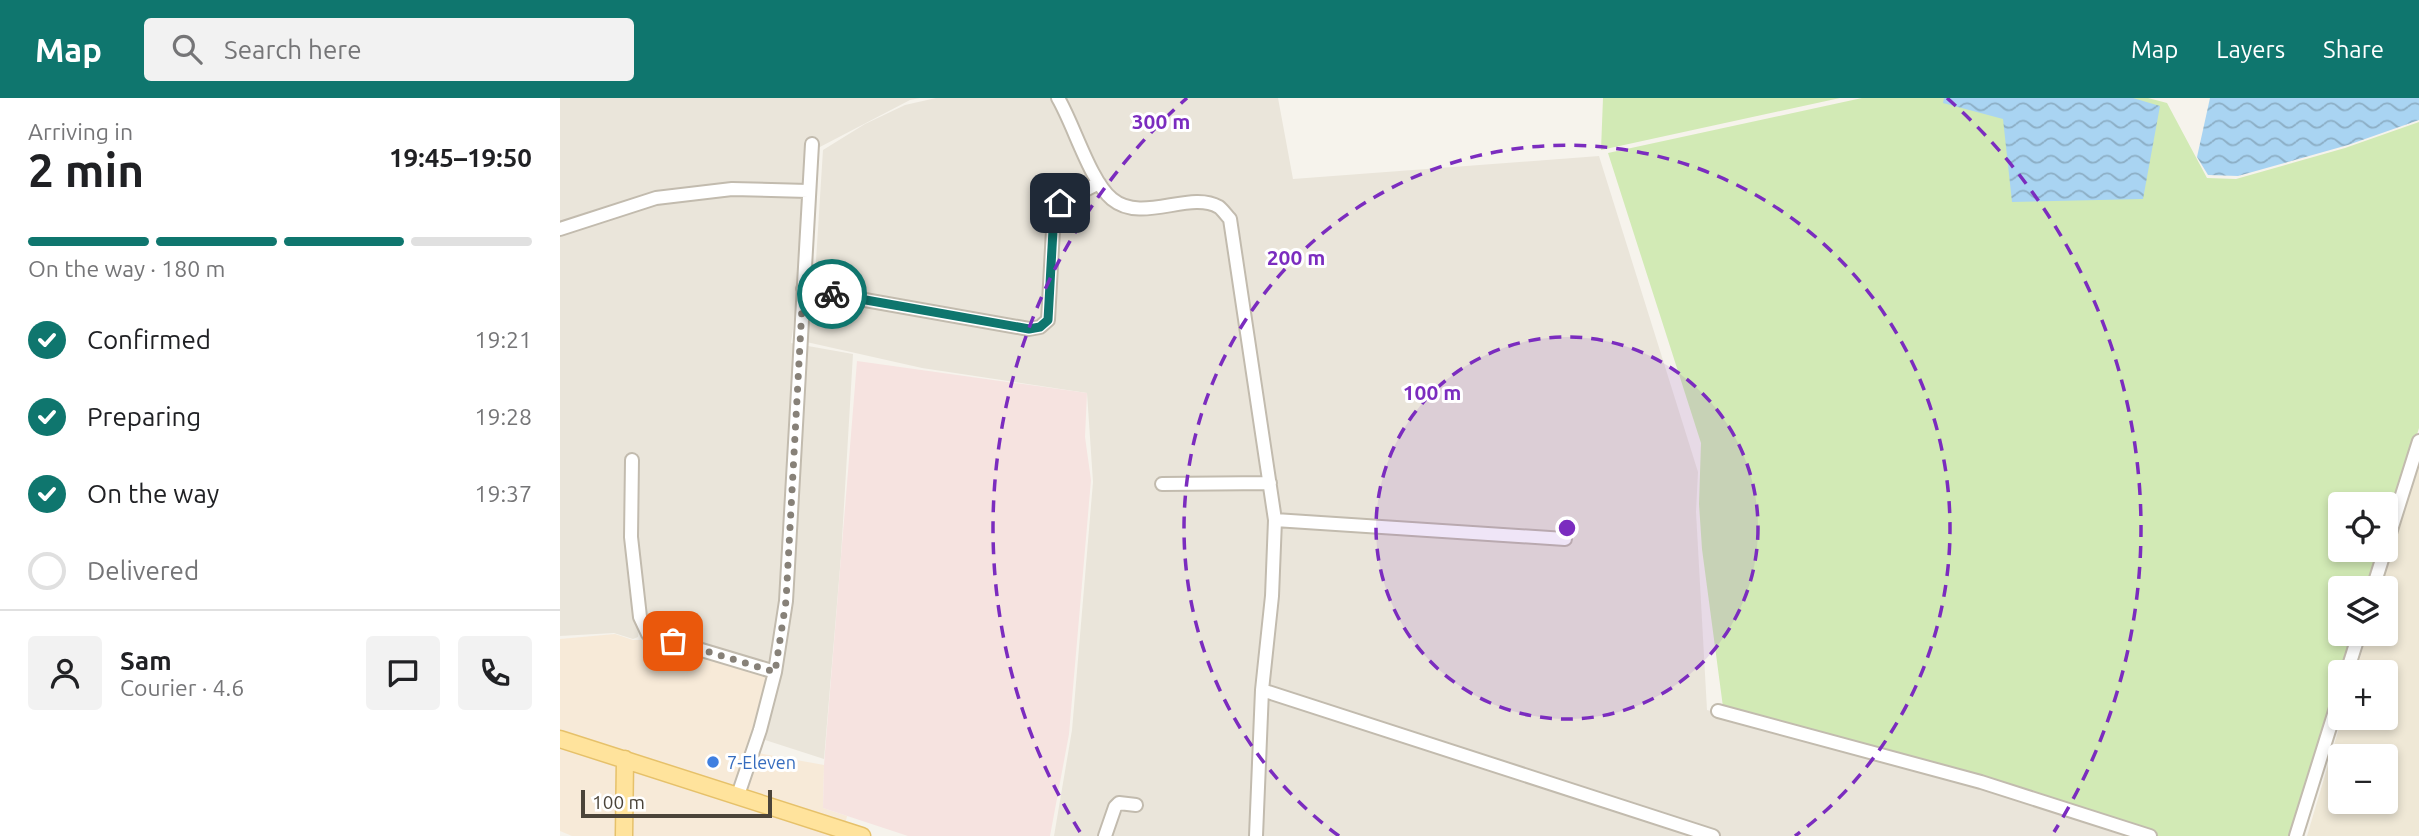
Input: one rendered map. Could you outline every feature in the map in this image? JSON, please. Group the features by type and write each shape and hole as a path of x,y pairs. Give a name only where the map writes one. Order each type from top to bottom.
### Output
{"main road":[{"path":"560,739 862,836"},
{"path":"624,836 625,759"}],"street":[{"path":"1058,98 1098,183 1110,198 1137,209 1200,203 1218,207 1230,219 1275,520 1274,573 1262,690 1256,836"},
{"path":"738,795 760,730 775,672 786,601 812,144"},
{"path":"803,289 1029,329 1040,327 1048,320 1054,212 1060,203 1098,183"},
{"path":"560,229 656,198 732,189 808,191"},
{"path":"2398,508 2419,441"},
{"path":"632,460 631,537 640,617 648,634 775,672"},
{"path":"1162,484 1270,483"},
{"path":"1275,520 1565,539"},
{"path":"1262,690 1713,836"},
{"path":"1718,711 1981,782 2150,836"},
{"path":"2296,836 2329,730"},
{"path":"1105,836 1115,807 1119,803 1136,805"}],"shaded area":[{"path":"560,98 920,98 910,100 818,148 791,343 853,354 841,556 824,759 756,737 639,629 638,637 633,639 614,633 560,636"},
{"path":"936,98 1278,98 1293,179 1599,156 1698,472 1696,512 1707,710 2065,809 2140,836 1054,836 1072,730 1093,482 1087,393 922,368 802,341 814,292 823,150 865,124 905,105"},
{"path":"857,361 1087,393 1085,437 1091,480 1069,734 1050,836 908,836 823,808 824,765"},
{"path":"2419,463 2419,836 2307,836 2328,765 2328,814 2398,814 2398,744 2334,744 2338,730 2398,730 2398,660 2359,660 2364,646 2398,646 2398,576 2385,576 2389,562 2398,562 2398,532"},
{"path":"615,634 633,640 646,640 768,675 754,729 733,791 560,737 560,639"},
{"path":"560,740 737,796 753,752 824,765 823,808 847,816 844,830 860,836 572,836 560,831"}],"green space":[{"path":"1603,98 1840,98 1601,150"},
{"path":"1862,98 2148,98 2167,103 2207,178 2236,179 2345,148 2419,122 2419,428 2398,495 2398,492 2328,492 2328,562 2377,562 2373,576 2328,576 2328,646 2351,646 2347,660 2328,660 2328,720 2292,836 2149,836 2149,829 1723,707 1702,549 1699,504 1701,443 1608,153"}],"water":[{"path":"1944,98 2133,98 2160,106 2143,199 2012,202 2003,119 1943,103"},
{"path":"2210,98 2419,98 2419,120 2348,145 2238,176 2208,175 2197,157"}],"way so far":[{"path":"673,641 775,672 786,601 803,289 832,294"}],"place":[{"name":"7-Eleven","path":"713,762"}],"route":[{"path":"832,294 1029,329 1040,327 1048,320 1054,212 1060,203"}]}
